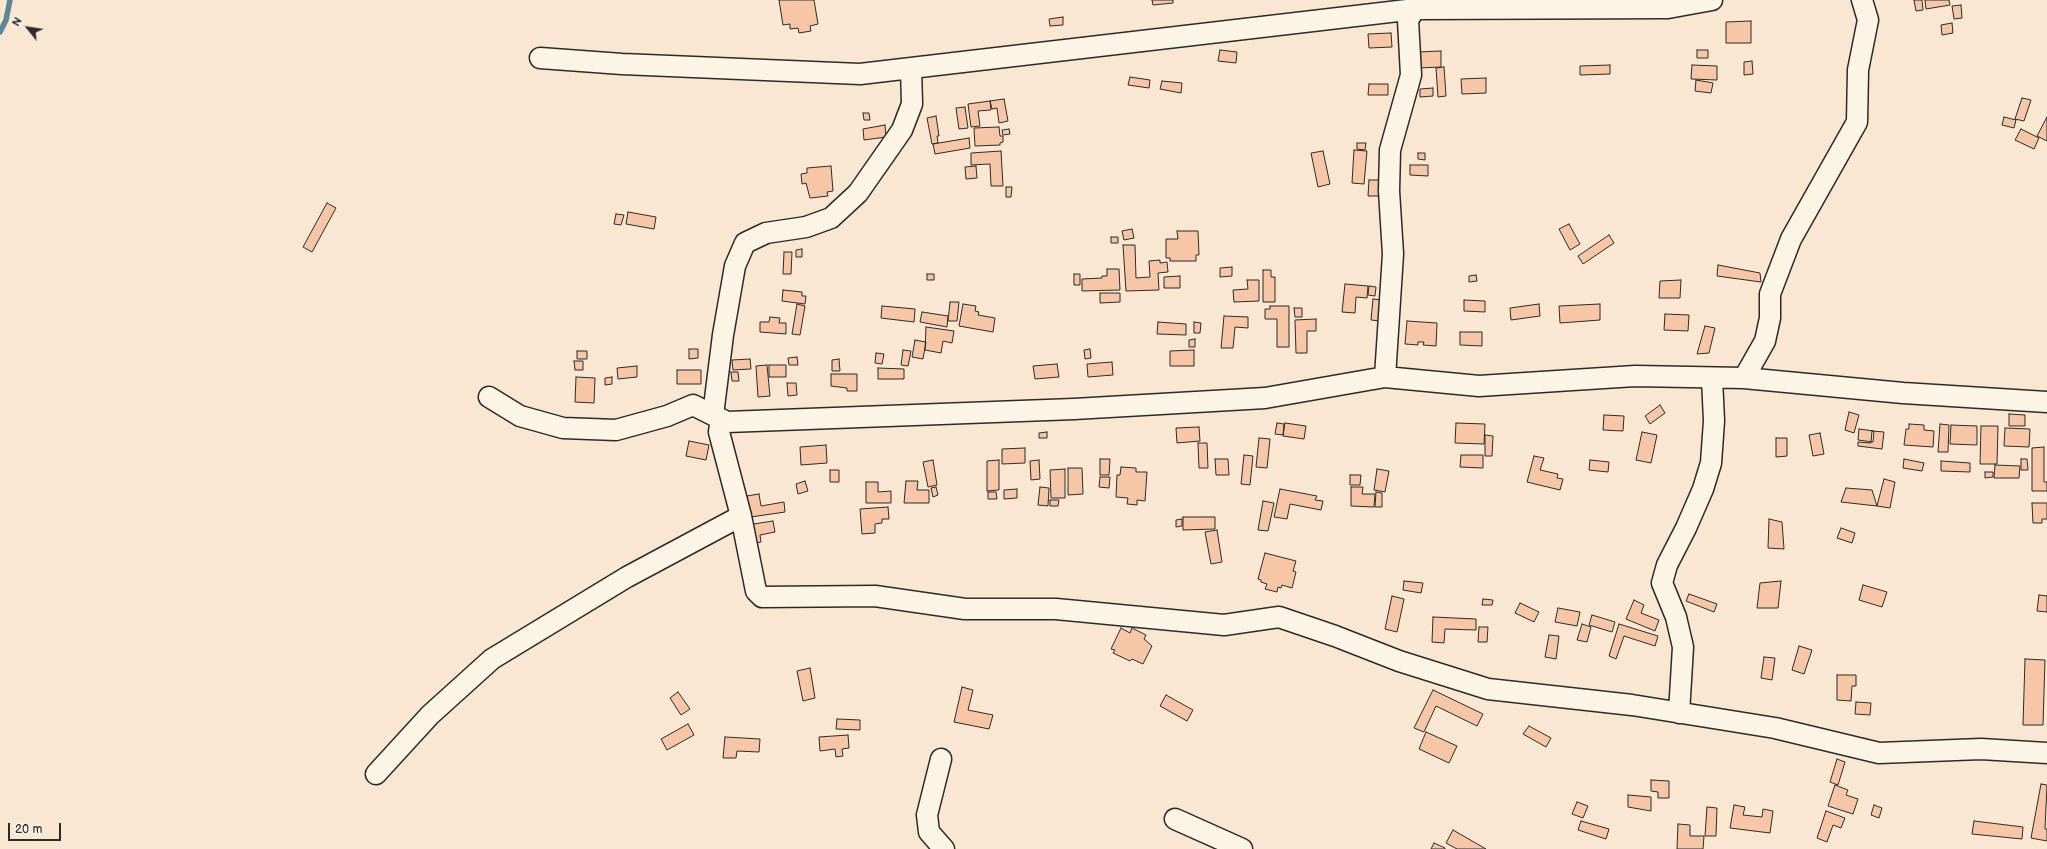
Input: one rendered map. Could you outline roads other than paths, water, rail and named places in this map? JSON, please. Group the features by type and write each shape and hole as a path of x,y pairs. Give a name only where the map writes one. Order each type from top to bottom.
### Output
{"street":[{"path":"540,58 630,64 860,74 1416,4 1668,8 1712,0"},
{"path":"1744,378 1765,341 1770,318 1770,294 1791,239 1857,122 1858,70 1868,20 1862,0"},
{"path":"1385,377 1393,254 1389,191 1390,150 1411,75 1408,20 1416,4"},
{"path":"911,68 912,104 902,130 858,193 831,218 806,227 766,233 745,243 735,266 723,336 719,432 740,516 756,591 762,597 875,596 965,609 1056,610 1224,624 1278,617 1335,636 1399,661 1488,689 1632,705 1775,728 1879,753 1981,749 2047,753"},
{"path":"489,397 520,416 563,428 616,430 667,416 693,405 720,418 1074,409 1265,398 1385,377 1479,386 1635,376 1744,378 1903,393 2047,402"},
{"path":"1679,713 1683,647 1676,617 1662,583 1667,565 1686,528 1703,488 1711,463 1714,420 1712,378"},
{"path":"376,774 430,714 492,660 627,577 740,516"},
{"path":"941,759 927,815 930,832 944,849"},
{"path":"1175,819 1242,849"}],"waterway":[{"path":"0,32 6,20 10,0"}]}
